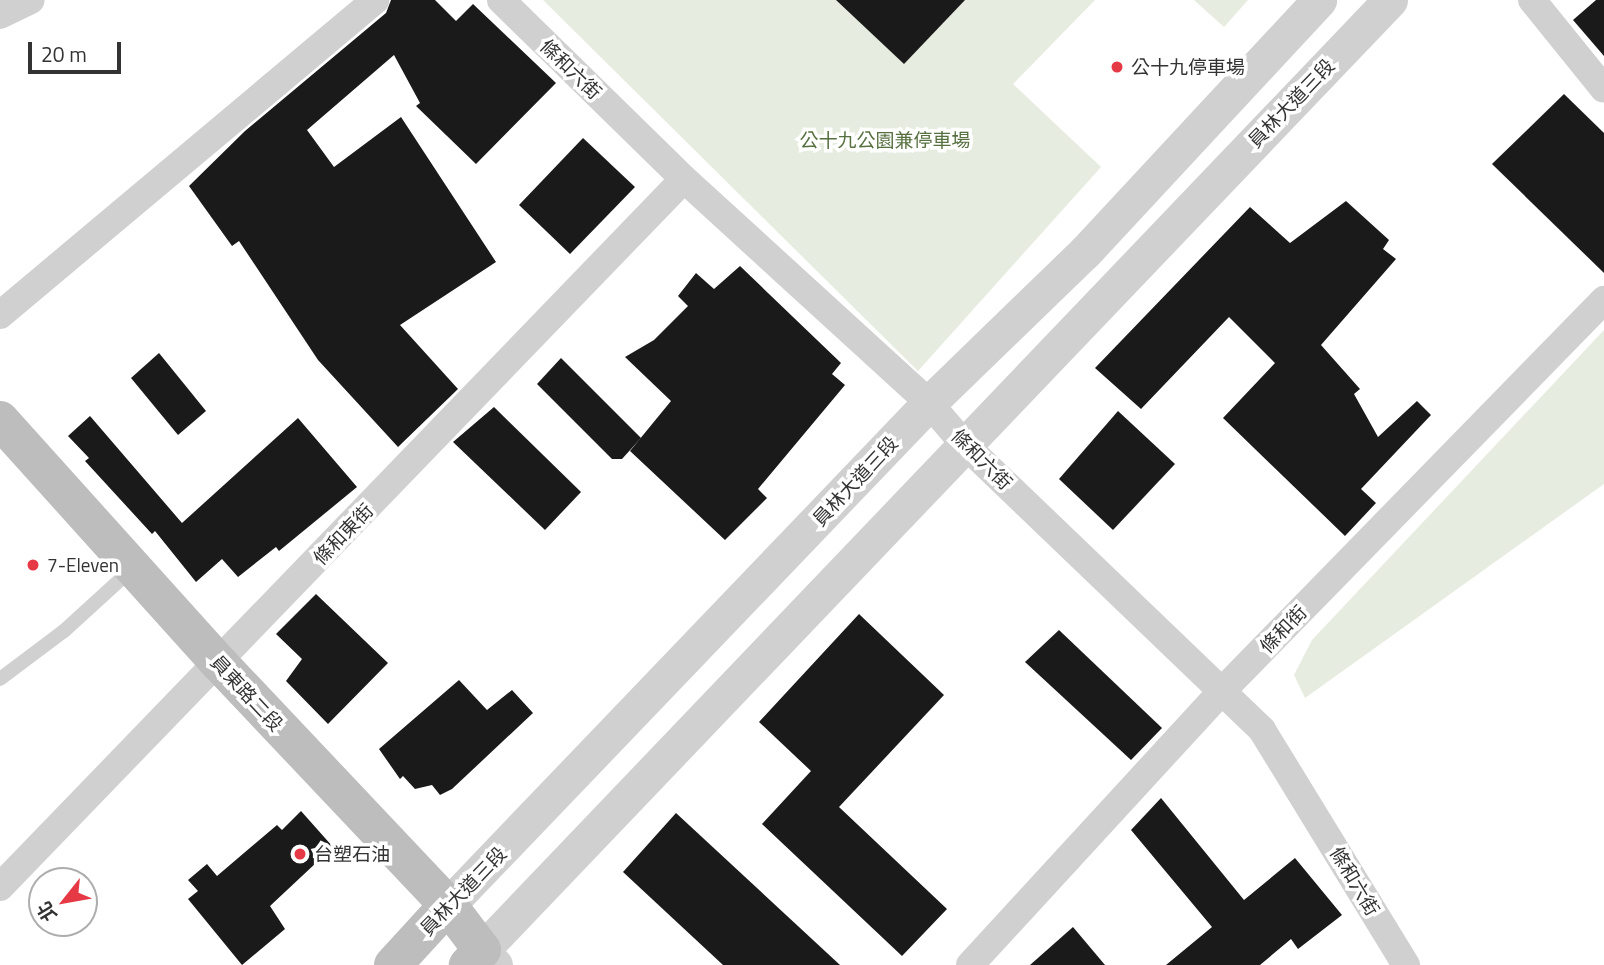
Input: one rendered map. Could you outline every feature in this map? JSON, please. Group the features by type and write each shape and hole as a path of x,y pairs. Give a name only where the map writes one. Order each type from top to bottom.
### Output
{"main road":[{"name":"員東路二段","path":"0,420 219,663 448,905 481,960"},
{"name":"員林大道三段","path":"393,965 448,905"}],"street":[{"path":"0,15 31,0"},
{"path":"0,315 375,0"},
{"name":"條和六街","path":"501,0 684,179 929,403 964,444 1224,689 1262,730 1406,965"},
{"name":"員林大道三段","path":"448,905 929,403 1085,252 1320,0"},
{"name":"員林大道三段","path":"481,960 964,444 1390,0"},
{"path":"1532,0 1604,89"},
{"name":"條和東街","path":"0,887 684,179"},
{"name":"條和街","path":"970,965 1224,689 1604,300"}],"lane":[{"path":"0,678 64,631 134,568"}],"green space":[{"name":"公十九公園兼停車場","path":"543,0 1095,0 1013,84 1101,167 918,371"},
{"path":"1194,0 1248,0 1224,27"},
{"path":"1604,330 1604,484 1305,698 1294,675 1312,640"}],"building":[{"path":"391,0 435,0 456,21 473,4 556,83 476,164 416,106 420,103 394,55 307,130 334,167 401,117 496,262 400,325 458,389 398,447 318,360 239,241 232,246 189,186 245,131 386,13"},
{"path":"836,0 965,0 904,64"},
{"path":"1596,0 1604,0 1604,56 1573,20"},
{"path":"1564,94 1604,133 1604,273 1492,164"},
{"path":"583,138 635,187 570,254 519,205"},
{"path":"1346,201 1389,240 1383,249 1396,259 1321,345 1360,389 1354,394 1378,437 1417,401 1431,415 1361,489 1376,503 1345,536 1223,418 1275,363 1229,317 1141,409 1095,368 1250,207 1290,243"},
{"path":"740,266 841,363 832,374 845,385 758,489 767,498 725,540 630,451 671,401 625,357 654,340 688,306 678,296 696,273 714,289"},
{"path":"159,353 206,411 178,435 131,378"},
{"path":"561,358 641,438 622,459 612,459 537,384"},
{"path":"494,407 581,492 545,530 453,442"},
{"path":"1118,411 1175,464 1113,530 1059,479"},
{"path":"90,416 182,523 298,418 357,487 279,551 276,547 238,577 222,559 196,582 155,531 152,534 85,461 89,458 68,436"},
{"path":"316,594 388,663 328,724 286,681 302,659 276,634"},
{"path":"859,614 944,695 839,807 947,909 902,956 762,824 811,771 759,722"},
{"path":"1059,630 1162,728 1131,760 1025,662"},
{"path":"459,680 487,710 512,690 533,713 452,789 440,795 432,785 415,789 403,776 400,779 379,749"},
{"path":"1161,798 1244,900 1295,858 1342,915 1298,949 1291,939 1260,965 1166,965 1212,927 1131,830"},
{"path":"301,811 333,847 270,906 285,929 242,965 188,899 198,891 188,880 207,864 217,876 277,825 282,830"},
{"path":"676,813 840,965 723,965 623,872"},
{"path":"1073,927 1105,965 1030,965"}],"place":[{"name":"公十九停車場","path":"1117,67"},
{"name":"7-Eleven","path":"33,565"},
{"name":"台塑石油","path":"300,854"}]}
